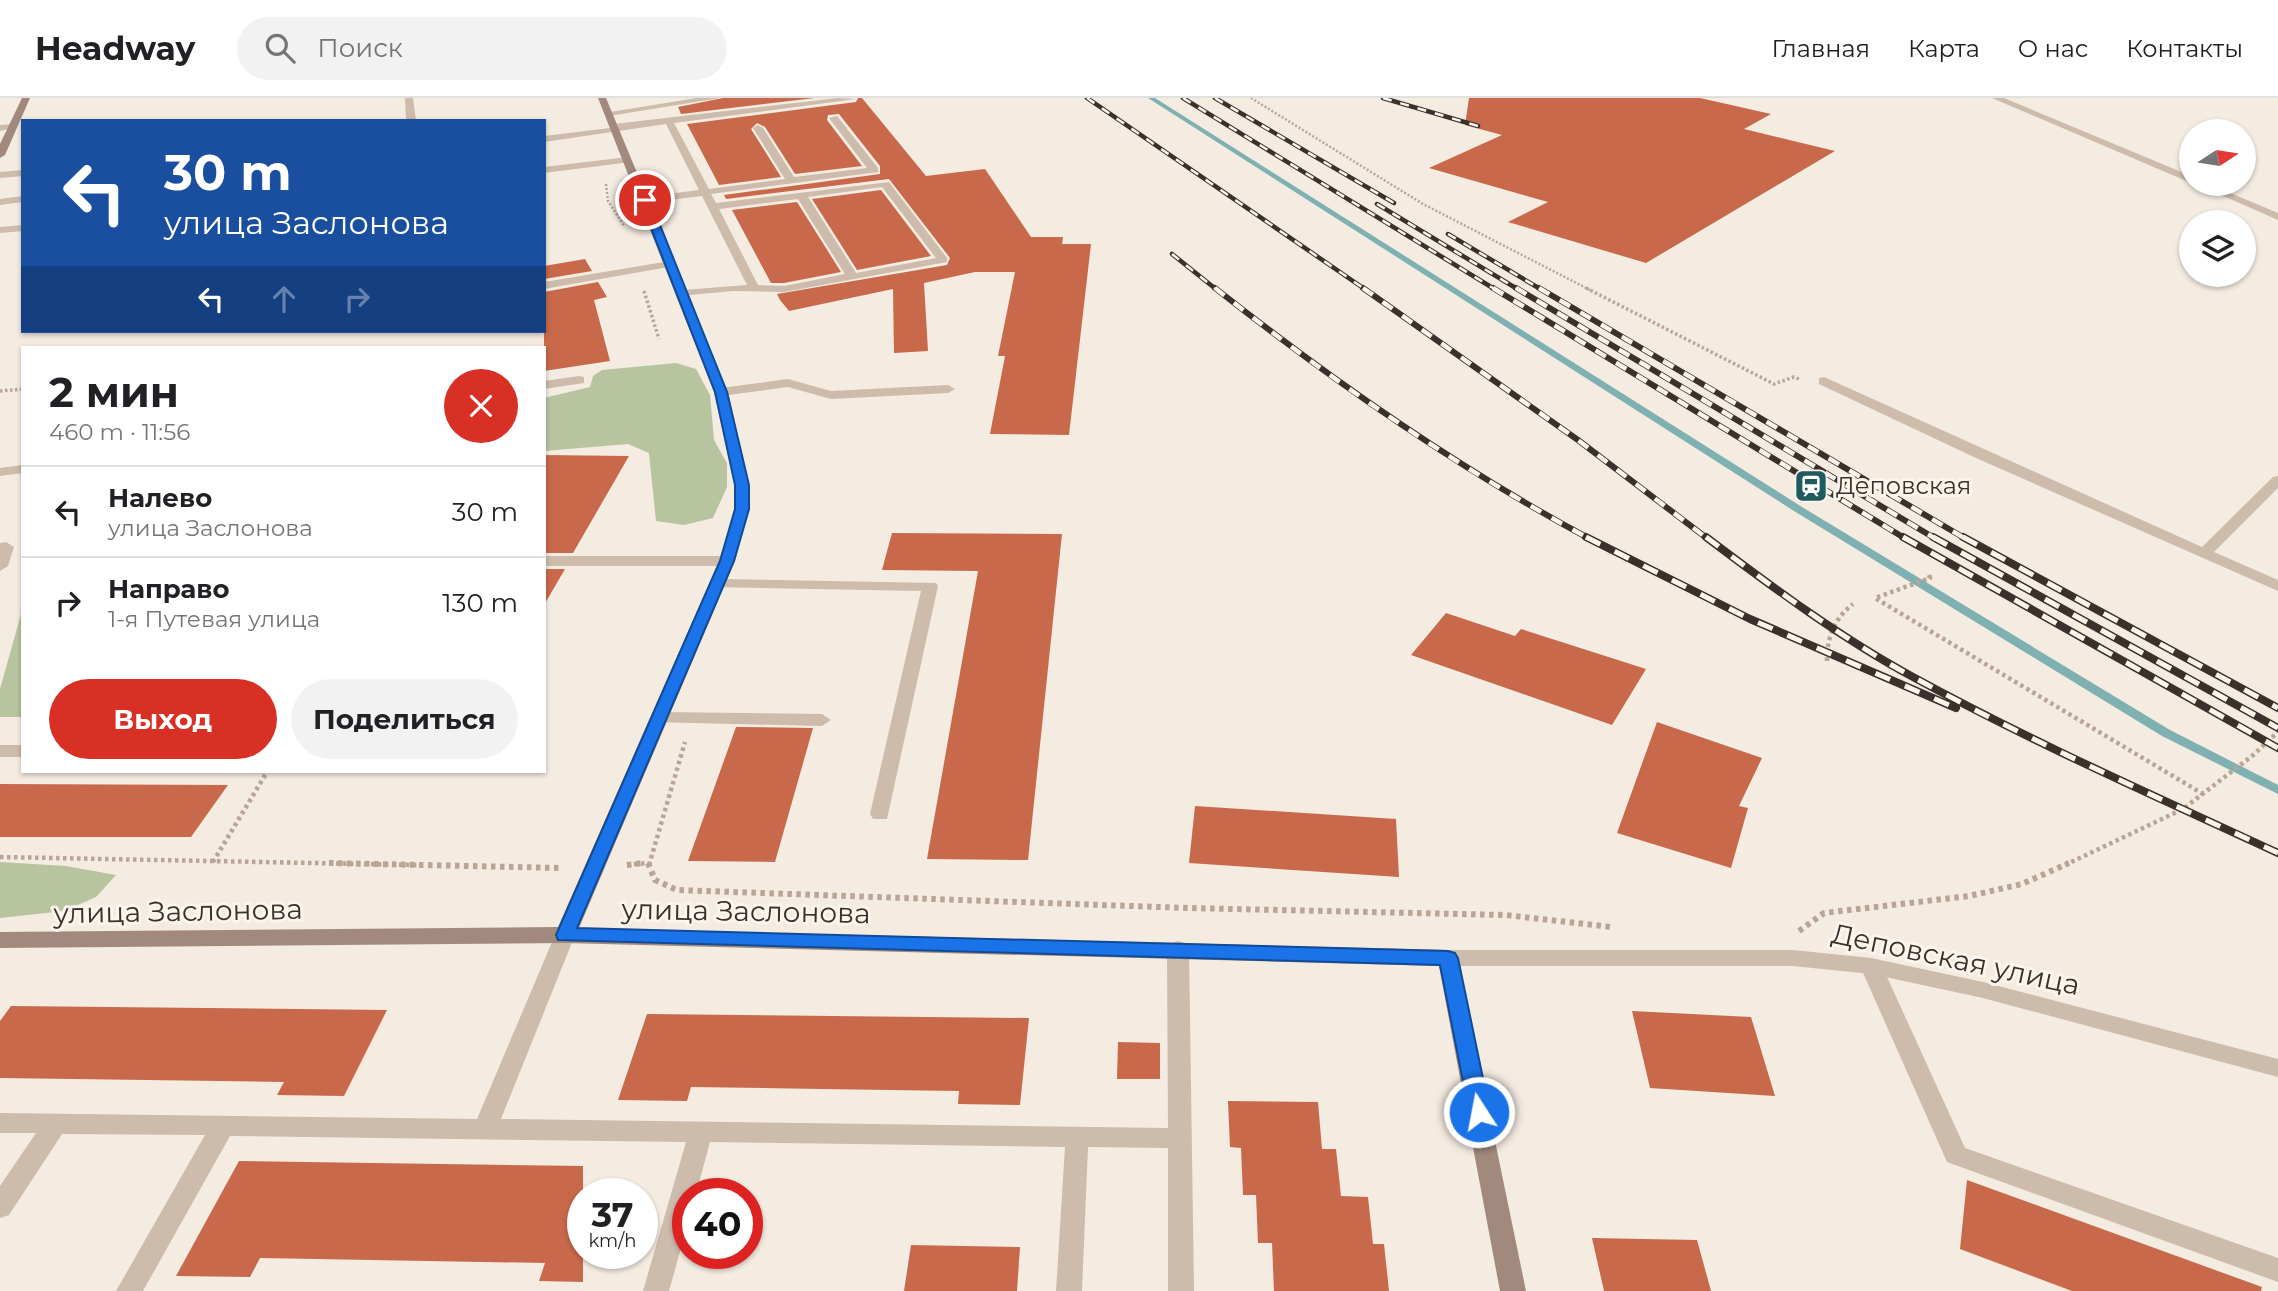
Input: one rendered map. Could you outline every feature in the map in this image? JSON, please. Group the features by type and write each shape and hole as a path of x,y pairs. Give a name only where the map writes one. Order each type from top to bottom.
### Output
{"street":[{"path":"0,155 26,98"},
{"path":"409,98 411,119"},
{"path":"485,1129 565,935 718,584 742,509 742,485 721,392 602,98"},
{"path":"546,139 716,98"},
{"path":"1996,98 2179,175"},
{"path":"613,124 669,121 852,99"},
{"path":"645,200 874,170 834,118"},
{"path":"669,121 754,288"},
{"path":"0,128 13,127"},
{"path":"758,128 792,181"},
{"path":"546,170 628,160"},
{"path":"0,175 21,173"},
{"path":"683,294 754,288 784,289 943,260 885,184 713,207"},
{"path":"801,195 852,276"},
{"path":"2229,196 2278,217"},
{"path":"0,202 21,200"},
{"path":"0,230 21,228"},
{"path":"546,286 670,264"},
{"path":"546,385 579,380"},
{"path":"1824,380 1981,455 2278,586"},
{"path":"721,392 788,383 831,395 948,389"},
{"path":"0,472 21,469"},
{"path":"2204,554 2278,480"},
{"path":"0,548 6,547 0,566"},
{"path":"546,561 727,561"},
{"path":"718,584 930,586 880,814"},
{"path":"659,718 822,720"},
{"path":"0,751 21,751"},
{"name":"улица Заслонова","path":"0,940 565,935 1448,958"},
{"path":"1178,949 1181,1291"},
{"path":"1448,958 1513,1291"},
{"name":"Деповская улица","path":"1448,958 1793,958 1871,966 1983,990 2278,1068"},
{"path":"1871,966 1956,1155 2278,1270"},
{"path":"0,1123 1180,1138"},
{"path":"0,1207 56,1123"},
{"path":"129,1291 224,1125"},
{"path":"656,1291 701,1132"},
{"path":"1069,1291 1077,1137"}],"path":[{"path":"1251,98 1423,204 1609,301 1774,384 1794,377 1806,382"},
{"path":"601,163 606,174 608,201 631,241 637,270 659,339"},
{"path":"0,391 21,388"},
{"path":"1929,576 1875,598 2203,794"},
{"path":"1827,661 1832,626 1840,612 1853,604"},
{"path":"693,718 648,863 655,880 677,890 705,893 1506,915 1614,927"},
{"path":"1793,935 1824,913 1969,896 2022,884 2183,809 2278,732"},
{"path":"212,863 266,773"},
{"path":"0,857 594,868 648,863"}],"green space":[{"path":"676,363 696,369 710,395 714,440 727,463 727,487 713,518 684,525 656,521 649,453 628,444 546,451 546,398 590,387 593,376 602,370"},
{"path":"21,614 21,717 0,717 0,689"},
{"path":"0,862 66,866 116,875 96,897 64,911 0,918"}],"building":[{"path":"723,98 815,98 681,114 678,107"},
{"path":"858,98 862,98 926,176 985,169 1031,237 1063,237 1062,244 1091,244 1069,435 990,434 1005,356 998,356 1015,272 975,272 924,283 928,351 894,353 893,289 789,311 780,300 777,294 947,265 950,258 889,179 726,199 724,195 880,174 880,166 839,114 828,115 827,120 862,166 795,174 765,127 757,123 751,129 781,177 719,185 687,124 856,102"},
{"path":"1469,98 1700,98 1771,114 1744,129 1835,151 1646,263 1508,222 1548,202 1429,168 1502,135 1465,125"},
{"path":"881,190 931,256 857,270 812,199"},
{"path":"797,202 841,272 771,283 732,210"},
{"path":"585,259 592,271 546,279 546,266"},
{"path":"598,282 607,297 594,300 610,361 546,371 546,292"},
{"path":"546,455 629,456 573,553 546,553"},
{"path":"892,533 1062,534 1028,860 927,859 978,571 882,570"},
{"path":"546,569 565,569 546,602"},
{"path":"1446,613 1515,636 1521,629 1646,669 1612,725 1411,655"},
{"path":"1657,722 1762,758 1739,806 1748,808 1731,868 1617,833"},
{"path":"736,727 813,728 775,862 688,861"},
{"path":"0,784 228,785 191,837 0,837"},
{"path":"1195,806 1396,819 1399,877 1189,863"},
{"path":"11,1006 387,1010 344,1096 277,1095 284,1082 0,1078 0,1021"},
{"path":"1632,1011 1751,1017 1775,1096 1650,1088"},
{"path":"647,1014 1029,1018 1020,1105 958,1104 959,1091 691,1087 687,1101 618,1100"},
{"path":"1118,1042 1160,1043 1160,1079 1117,1079"},
{"path":"1228,1101 1318,1102 1322,1149 1336,1149 1341,1196 1368,1197 1373,1244 1384,1244 1389,1291 1274,1291 1272,1243 1258,1243 1256,1195 1243,1195 1241,1148 1230,1147"},
{"path":"239,1161 583,1166 583,1178 567,1178 567,1269 583,1269 583,1282 539,1281 545,1263 260,1258 250,1277 176,1276"},
{"path":"1967,1180 2262,1287 2261,1291 2072,1291 1960,1249"},
{"path":"1592,1238 1697,1240 1711,1291 1604,1291"},
{"path":"911,1245 1020,1247 1017,1291 904,1291"}],"waterway":[{"path":"1151,98 1798,509 2166,733 2278,790"}],"railway":[{"path":"1087,98 1366,290"},
{"path":"1183,98 1496,290"},
{"path":"1215,98 1394,203"},
{"path":"1383,98 1478,126"},
{"path":"1377,204 1519,290"},
{"path":"1448,234 1542,290"},
{"path":"1172,254 1217,290"},
{"path":"1215,288 1305,357 1397,422 1492,483 1590,539"},
{"path":"1363,288 1578,440 1708,539"},
{"path":"1493,288 1906,539"},
{"path":"1516,288 1936,539"},
{"path":"1539,288 1966,539"},
{"path":"1586,537 1590,539"},
{"path":"1706,537 1833,629 1913,677 2048,746 2278,853"},
{"path":"1903,537 2278,748"},
{"path":"1933,537 2278,728"},
{"path":"1963,537 2278,708"},
{"path":"1590,539 1750,619 1956,708"}],"place":[{"name":"Деповская","path":"1811,486"}],"route":[{"path":"645,200 721,392 742,485 742,509 727,561 565,935 1448,958 1479,1112"}]}
